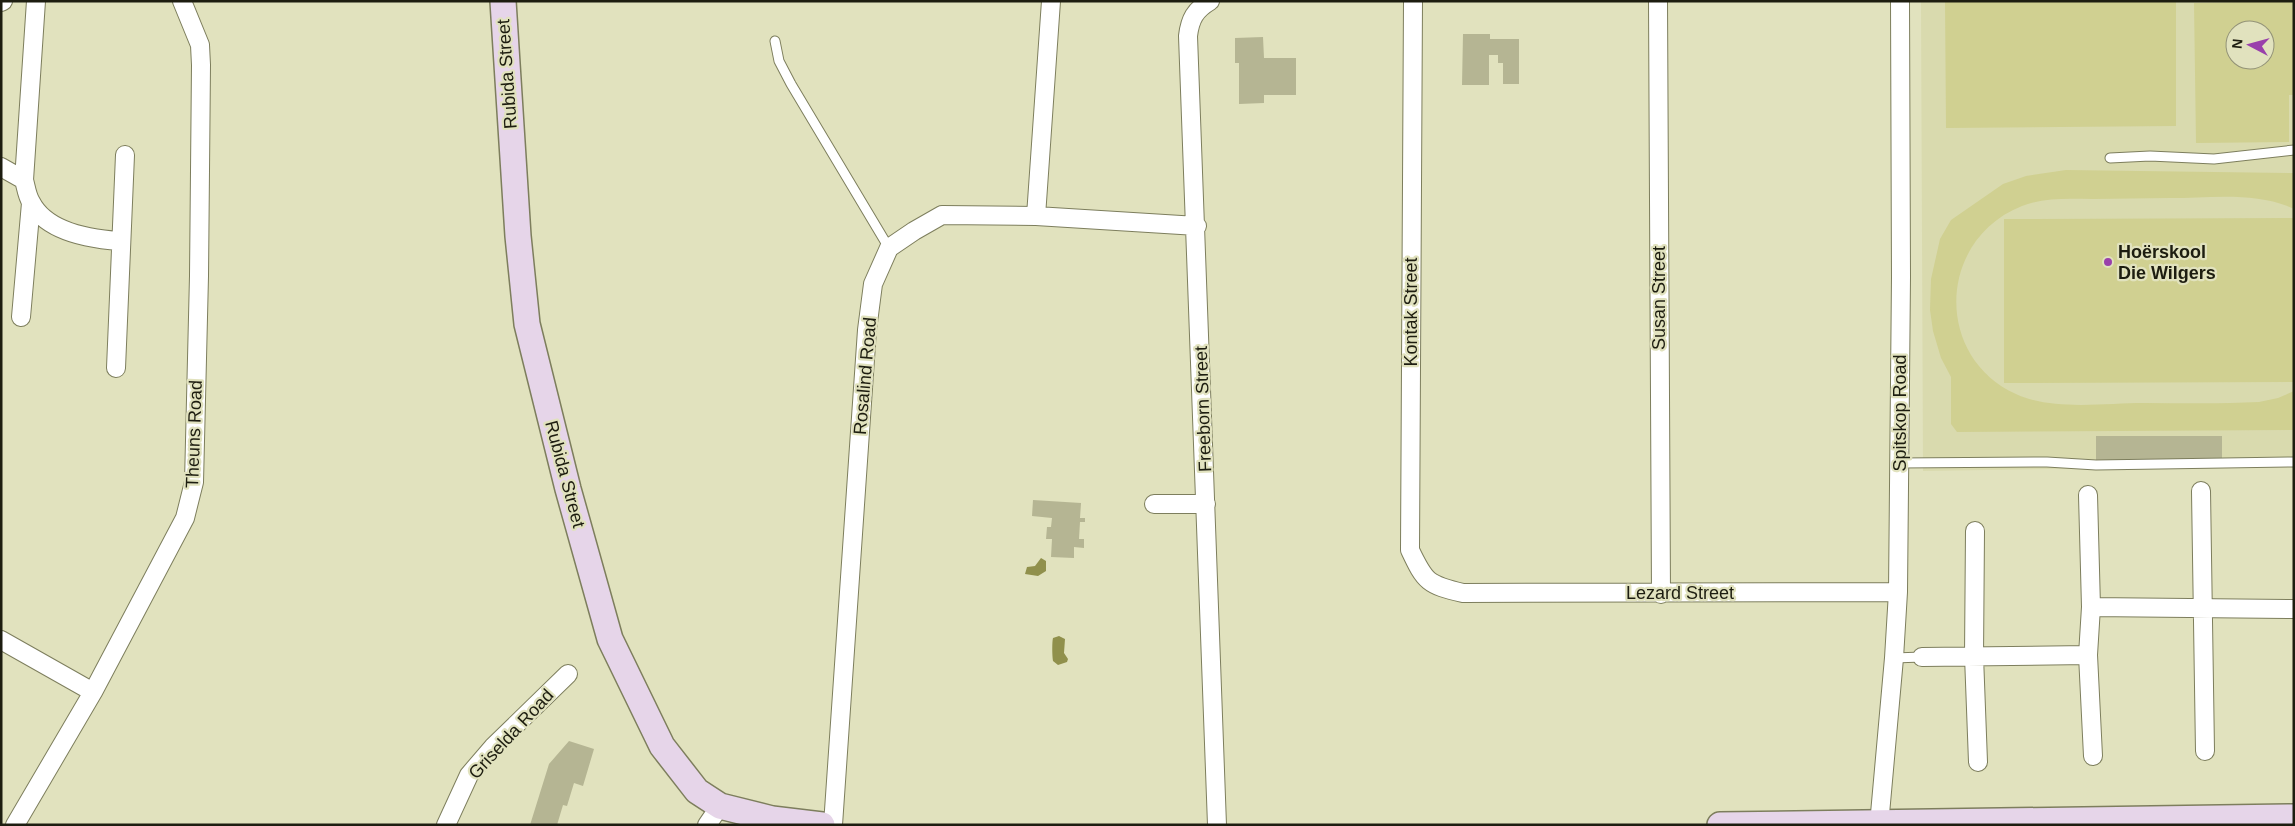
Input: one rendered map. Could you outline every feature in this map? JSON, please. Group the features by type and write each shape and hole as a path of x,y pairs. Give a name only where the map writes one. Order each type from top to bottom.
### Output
{"street":[{"path":"21,317 31,203 24,180 36,1"},
{"name":"Theuns Road","path":"15,825 93,692 186,518 194,482 199,276 201,65 200,45 182,1"},
{"name":"Rubida Street","path":"502,1 527,324 568,489 610,639 662,746 713,815 822,825"},
{"path":"1036,216 1051,1"},
{"name":"Freeborn Street","path":"1209,1 1198,9 1190,21 1188,36 1197,226 1217,825"},
{"name":"Kontak Street","path":"1413,1 1410,550 1421,573 1431,583 1463,593"},
{"name":"Susan Street","path":"1658,1 1661,594"},
{"name":"Spitskop Road","path":"1879,823 1898,592 1900,1"},
{"path":"116,368 125,155"},
{"path":"1,166 24,180"},
{"path":"31,203 53,226 95,239 120,241"},
{"path":"889,248 914,231 942,216 1036,216 1197,226"},
{"name":"Rosalind Road","path":"832,825 867,330 873,284 889,248"},
{"path":"2201,491 2204,751"},
{"path":"2088,495 2091,607 2088,655 2093,756"},
{"path":"1154,504 1206,504"},
{"path":"1975,531 1974,656 1978,762"},
{"name":"Lezard Street","path":"1463,593 1898,592"},
{"path":"2091,607 2294,609"},
{"path":"1,640 93,692"},
{"path":"1922,657 2088,655"},
{"name":"Griselda Road","path":"446,825 469,774 493,747 568,674"},
{"path":"1720,825 2294,817"}],"lane":[{"path":"774,41 779,61 791,84 889,248"},
{"path":"2110,158 2150,156 2214,159 2294,150"},
{"path":"1899,463 2047,462 2096,465 2294,462"},
{"path":"1894,658 1922,657"}],"shaded area":[{"name":"Hoërskool Die Wilgers","path":"1921,1 2294,1 2294,465 1923,471"},
{"path":"1945,1 2176,1 2176,126 1946,128"},
{"path":"2294,1 2294,95 2289,95 2289,142 2196,143 2194,3"},
{"path":"2066,170 2294,173 2294,209 2280,203 2265,200 2233,197 2057,199 2039,201 2022,206 1994,222 1974,244 1961,270 1956,298 1959,327 1970,353 1989,376 2016,394 2030,399 2045,403 2078,405 2259,402 2278,398 2294,391 2294,430 1957,432 1951,424 1951,377 1941,358 1933,331 1930,310 1931,279 1940,239 1951,220 2003,184 2026,176"},
{"path":"2294,218 2294,382 2004,383 2004,219"},
{"path":"1041,558 1046,561 1046,571 1038,576 1025,574 1027,567 1035,566"},
{"path":"1059,636 1065,639 1064,653 1068,659 1067,662 1058,665 1053,661 1052,645 1053,638"}],"building":[{"path":"1463,34 1490,34 1490,39 1519,39 1519,84 1503,84 1503,63 1498,63 1498,55 1489,55 1489,85 1462,85"},
{"path":"1263,37 1264,58 1296,58 1296,95 1264,95 1264,103 1239,104 1239,63 1235,63 1235,38"},
{"path":"2096,436 2222,436 2222,460 2096,460"},
{"path":"1033,500 1081,503 1080,518 1085,518 1085,522 1080,522 1079,539 1084,539 1084,548 1074,547 1074,558 1051,557 1052,539 1046,539 1047,527 1051,527 1052,518 1032,516"},
{"path":"569,741 594,749 583,786 574,783 567,806 563,805 557,825 530,825 549,764"}],"place":[{"name":"Hoërskool Die Wilgers","path":"2108,262"}]}
